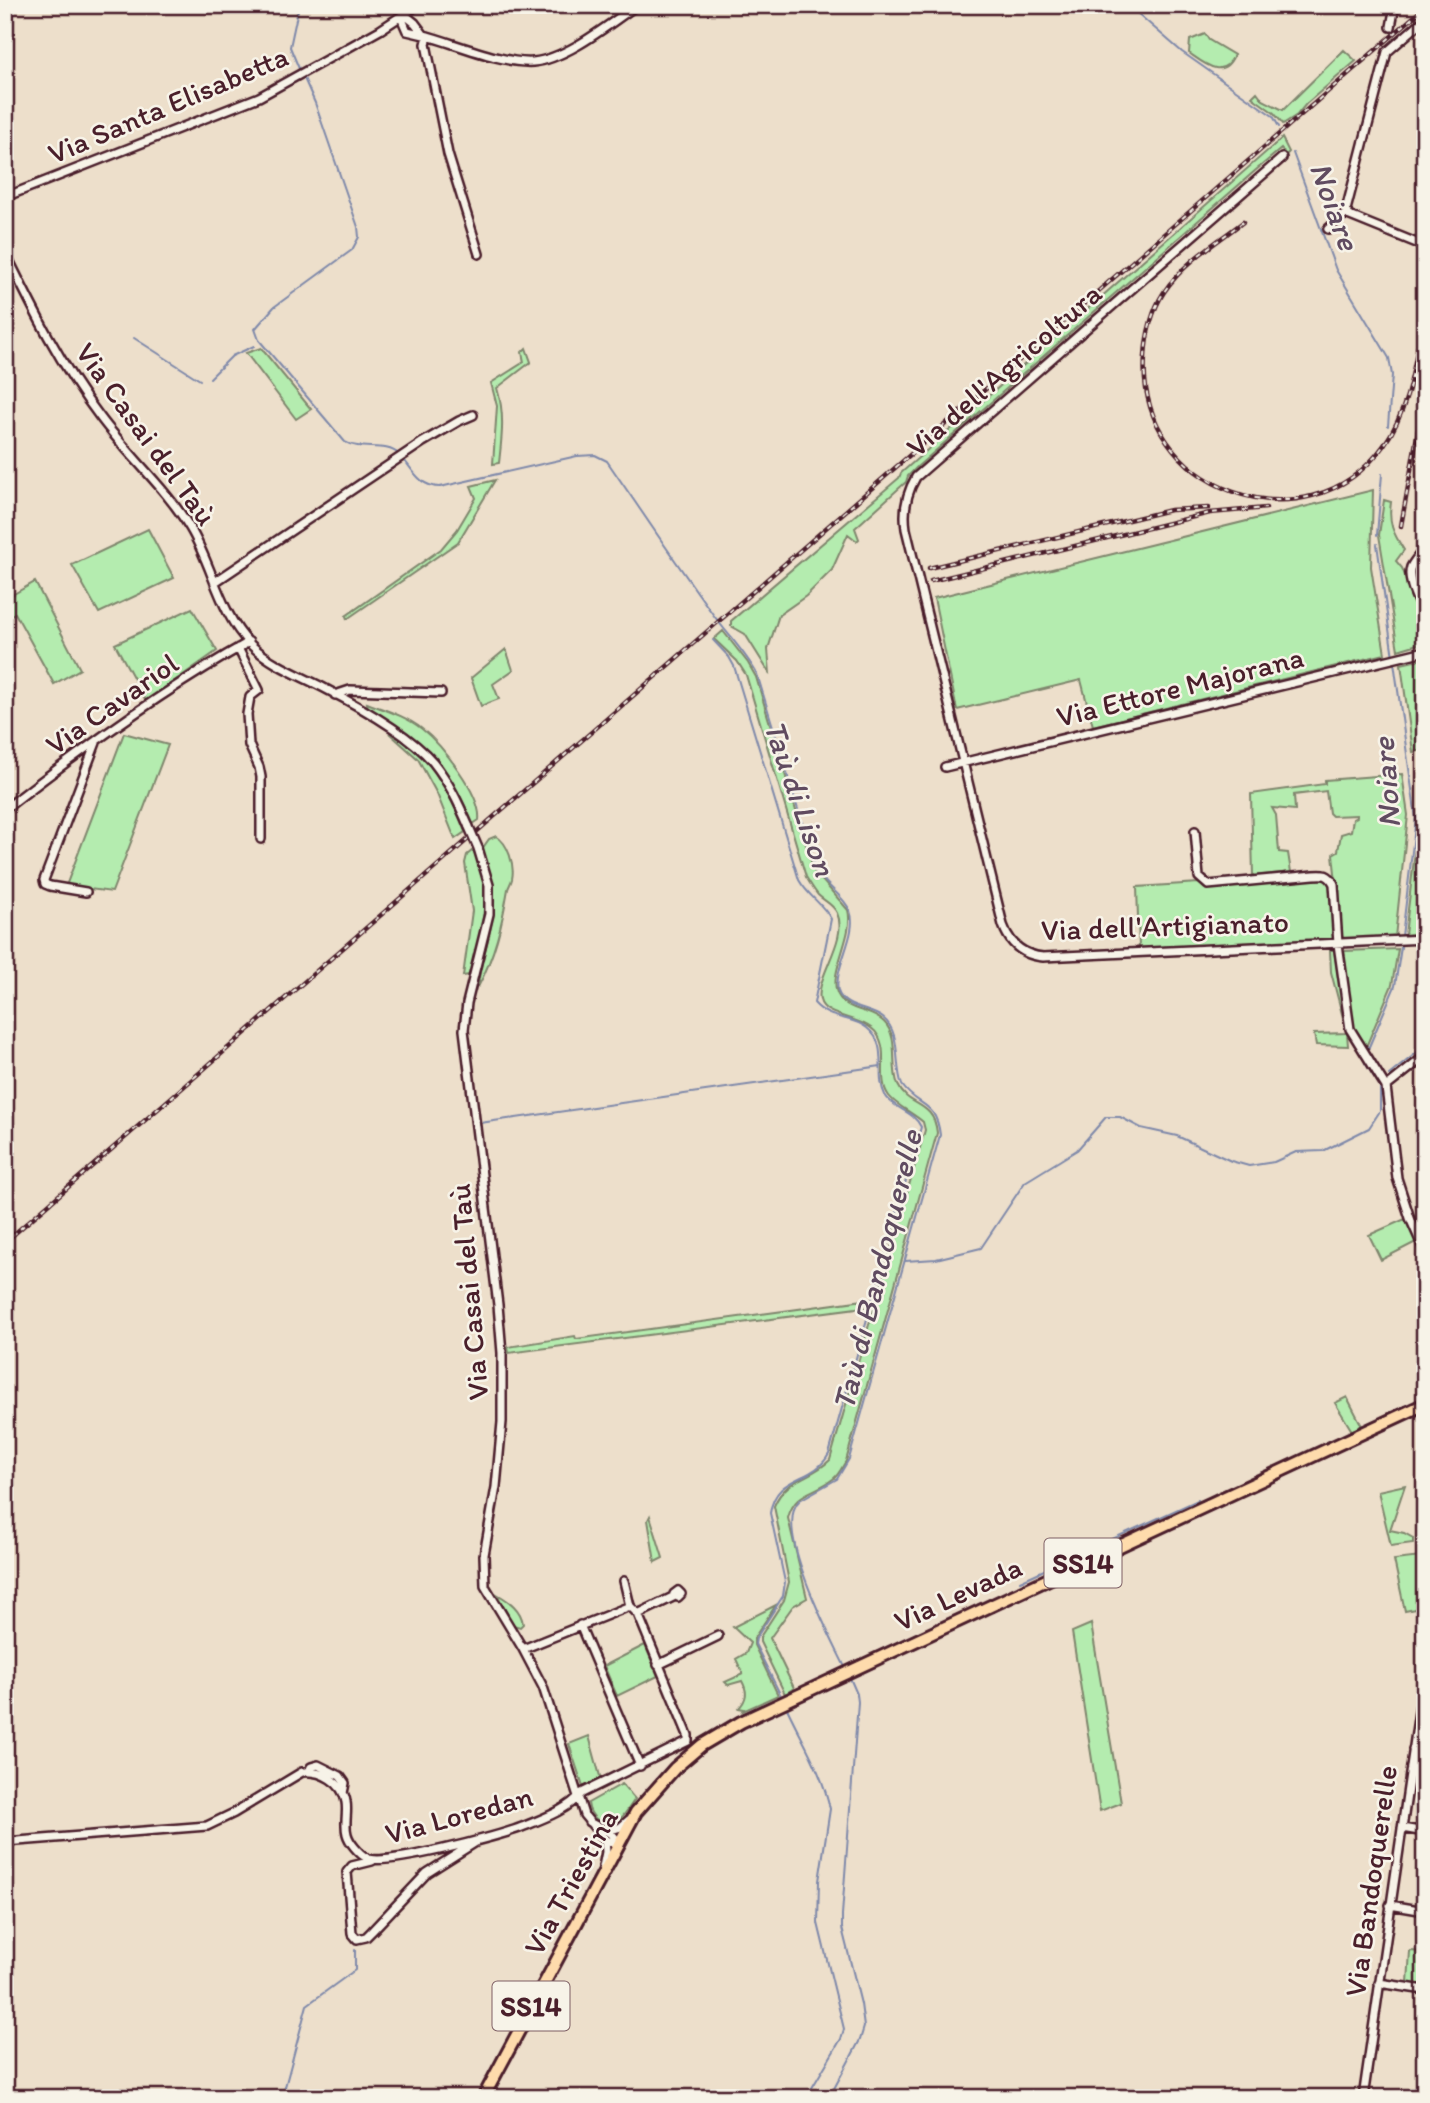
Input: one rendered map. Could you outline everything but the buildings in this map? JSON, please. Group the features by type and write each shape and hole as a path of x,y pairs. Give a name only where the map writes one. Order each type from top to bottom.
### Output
{"main road":[{"name":"Via Levada","path":"741,1722 1425,1404"},
{"name":"Via Triestina","path":"483,2098 636,1812 675,1768 702,1745 741,1722"}],"street":[{"path":"380,30 426,35 522,62 545,60 564,52 636,5"},
{"path":"1391,27 1395,5"},
{"path":"415,23 414,13 417,6"},
{"name":"Via Santa Elisabetta","path":"5,197 93,160 238,106 302,75 417,6"},
{"path":"403,16 407,31"},
{"path":"403,16 415,23 426,35 448,154 479,254"},
{"path":"1328,229 1346,213 1387,52 1425,19"},
{"name":"Via dell'Agricoltura","path":"964,763 906,529 904,514 908,490 916,477 1282,158"},
{"path":"1346,213 1424,246"},
{"name":"Via Casai del Taù","path":"5,252 42,329 97,415 190,527 231,619 249,642 276,664 398,732 432,761 453,793 478,848 489,885 489,914 467,1003 464,1030 498,1304 503,1377 496,1487 483,1566 485,1586 543,1687 578,1799 588,1822 605,1840"},
{"path":"215,582 424,442 473,415"},
{"path":"1425,548 1410,573 1425,618"},
{"name":"Via Cavariol","path":"5,809 97,740 210,663 249,642"},
{"path":"238,648 259,690 250,697 247,714 249,745 261,777 261,839"},
{"name":"Via Ettore Majorana","path":"945,767 1425,651"},
{"path":"335,695 350,690 441,693"},
{"path":"86,892 50,886 45,884 44,880 97,740"},
{"name":"Via dell'Artigianato","path":"964,763 1003,925 1011,942 1023,952 1044,957 1425,939"},
{"path":"1195,831 1199,877 1208,885 1325,874 1331,878 1334,884 1338,944 1350,1029 1387,1087 1397,1178 1425,1252"},
{"path":"1387,1087 1425,1056"},
{"path":"624,1581 630,1606 638,1614 658,1665 718,1636"},
{"path":"638,1614 675,1596"},
{"path":"523,1649 630,1606"},
{"path":"580,1625 640,1766"},
{"name":"Via Loredan","path":"5,1842 207,1826 302,1772 325,1775 343,1793 346,1802 347,1835 363,1856 372,1861 408,1856 482,1839 529,1824 578,1799 582,1793 686,1743 688,1735 658,1665"},
{"name":"Via Bandoquerelle","path":"1363,2098 1425,1671"},
{"path":"1413,1749 1425,1751"},
{"path":"608,1831 621,1827 636,1812"},
{"path":"588,1822 608,1831 620,1844"},
{"path":"1402,1828 1425,1832"},
{"path":"372,1861 352,1866 347,1872 352,1933 357,1939 366,1937 427,1873 482,1839"},
{"path":"598,1883 605,1859 605,1840 620,1844"},
{"path":"1390,1905 1425,1911"},
{"path":"1378,1983 1425,1990"}],"green space":[{"path":"1205,34 1209,40 1234,55 1225,67 1213,68 1189,53 1190,40"},
{"path":"1344,50 1356,61 1297,115 1283,124 1274,113 1252,97 1257,92 1263,100 1283,110"},
{"path":"1282,138 1289,152 1286,155 1281,149 1256,170 917,467 906,482 855,528 859,539 857,541 848,534 832,570 806,596 779,615 768,649 770,674 745,634 731,626 731,621 899,478 901,473"},
{"path":"261,348 311,409 296,419 246,353"},
{"path":"526,348 531,362 497,388 502,434 499,463 493,464 497,406 491,383 524,362 522,352"},
{"path":"495,480 458,542 347,619 346,616 441,549 457,530 476,498 471,486"},
{"path":"1373,490 1371,567 1385,654 1093,726 1081,680 957,710 934,598"},
{"path":"1384,500 1391,502 1392,527 1404,550 1396,561 1402,568 1425,628 1424,639 1418,644 1398,650 1379,535"},
{"path":"148,529 174,578 99,613 72,565"},
{"path":"35,582 80,669 54,684 15,613 5,618 5,599"},
{"path":"192,608 217,651 146,701 115,644"},
{"path":"723,631 756,677 814,871 848,910 848,931 836,976 838,995 847,1005 884,1022 892,1036 898,1085 908,1098 931,1115 937,1133 846,1461 835,1477 800,1498 788,1518 807,1598 793,1606 770,1638 794,1688 785,1694 760,1642 760,1637 784,1600 789,1582 774,1506 792,1484 830,1460 925,1130 923,1122 892,1100 885,1089 883,1049 877,1034 864,1024 829,1011 820,1000 822,980 836,946 840,923 835,910 818,895 806,877 746,675 737,661 714,639"},
{"path":"506,649 513,670 493,684 499,699 481,706 471,678"},
{"path":"1423,659 1425,750 1413,752 1401,664"},
{"path":"367,703 409,720 430,736 467,784 474,797 479,820 473,824 454,784 432,755 405,732 368,709"},
{"path":"124,733 168,745 112,892 66,886"},
{"path":"389,733 414,747 436,774 465,832 455,839 437,794 418,759"},
{"path":"1402,774 1408,815 1395,937 1342,939 1333,854 1338,851 1341,834 1351,831 1353,819 1357,815 1332,816 1329,813 1326,791 1294,795 1295,810 1272,808 1276,815 1279,852 1288,853 1291,872 1253,876 1251,794 1325,784 1325,780"},
{"path":"1425,817 1425,933 1405,935 1419,818"},
{"path":"496,836 507,849 513,873 497,939 478,987 494,904 492,883 482,849 489,839"},
{"path":"473,850 483,881 484,912 469,975 463,976 472,911 465,863 467,855"},
{"path":"1323,876 1331,884 1337,939 1139,948 1137,887 1199,883 1205,886"},
{"path":"1398,949 1392,985 1366,1047 1352,1026 1344,951"},
{"path":"1330,950 1334,950 1347,1033 1331,972"},
{"path":"1347,1033 1348,1046 1316,1045 1314,1034"},
{"path":"1405,1219 1416,1242 1381,1260 1369,1235"},
{"path":"864,1300 864,1307 509,1353 508,1347 575,1336 576,1339"},
{"path":"1347,1397 1362,1426 1352,1431 1335,1403"},
{"path":"1405,1485 1390,1530 1413,1538 1413,1543 1391,1546 1378,1491"},
{"path":"650,1516 663,1558 655,1562 648,1520"},
{"path":"1421,1557 1425,1575 1425,1607 1405,1611 1394,1560"},
{"path":"497,1594 517,1610 523,1624 520,1627 513,1625"},
{"path":"776,1605 754,1638 754,1645 778,1695 743,1711 744,1709 739,1708 746,1695 742,1681 728,1685 725,1682 743,1674 736,1659 746,1653 750,1643 733,1627"},
{"path":"1091,1624 1121,1803 1100,1811 1072,1632"},
{"path":"645,1645 658,1676 617,1696 604,1666"},
{"path":"589,1736 601,1780 583,1787 569,1744"},
{"path":"622,1784 635,1799 617,1822 607,1825 602,1823 594,1817 588,1803"},
{"path":"1410,1951 1425,1952 1423,1986 1408,1983"},
{"path":"1251,2090 1313,2098 1250,2098"}],"waterway":[{"name":"Taù di Bandoquerelle","path":"299,5 290,47 300,71"},
{"name":"Noiare","path":"1128,5 1182,52 1273,116 1279,127"},
{"name":"Taù di Bandoquerelle","path":"303,76 315,103 358,227 359,237 352,250 274,307 255,329 259,340 345,442 387,448 400,455"},
{"name":"Noiare","path":"1293,153 1336,270 1389,358 1392,375 1388,426"},
{"path":"134,338 200,380"},
{"path":"210,378 232,356 254,346"},
{"name":"Taù di Bandoquerelle","path":"405,461 428,485 440,487 577,456 595,455 607,461 757,674 816,869 850,911 851,930 839,972 838,991 851,1005 878,1015 889,1024 895,1041 902,1085 930,1110 938,1124 940,1135 849,1459 837,1479 800,1500 793,1513 793,1533 806,1582 845,1667"},
{"name":"Noiare","path":"1377,535 1382,474"},
{"name":"Noiare","path":"1377,544 1393,657"},
{"name":"Taù di Lison","path":"713,640 734,666 799,880 831,919 814,1003 827,1013 861,1024 874,1035 880,1051 885,1095 893,1104 914,1117 921,1127 829,1454 822,1464 780,1491 770,1513 785,1582 783,1596 756,1638 755,1644 782,1698"},
{"name":"Noiare","path":"1394,662 1416,818 1402,936"},
{"name":"Noiare","path":"1368,1049 1395,986 1401,947"},
{"path":"1389,1075 1425,1046"},
{"name":"Noiare","path":"1364,1057 1378,1083"},
{"path":"480,1123 881,1066"},
{"path":"905,1261 936,1259 981,1248 1025,1182 1077,1150 1106,1117 1120,1117 1141,1128 1177,1136 1231,1161 1249,1166 1274,1162 1296,1152 1323,1151 1369,1128 1380,1111 1380,1083"},
{"path":"1020,1581 1198,1500"},
{"name":"Taù di Bandoquerelle","path":"829,2098 860,2040 864,2027 842,1928 858,1702 850,1678"},
{"name":"Taù di Lison","path":"786,1706 817,1769 830,1809 819,1881 818,1923 844,2029 841,2039 806,2098"},
{"path":"282,2098 307,2005 355,1970 355,1950"}],"railway":[{"path":"5,1242 1425,7"},
{"path":"1243,222 1191,262 1164,292 1150,323 1145,357 1149,403 1167,442 1196,472 1232,491 1272,500 1313,496 1351,478 1384,445 1401,413 1411,380 1425,309"},
{"path":"1401,526 1425,391"},
{"path":"929,568 1170,510 1209,508"},
{"path":"931,581 1210,513 1266,508"}]}
